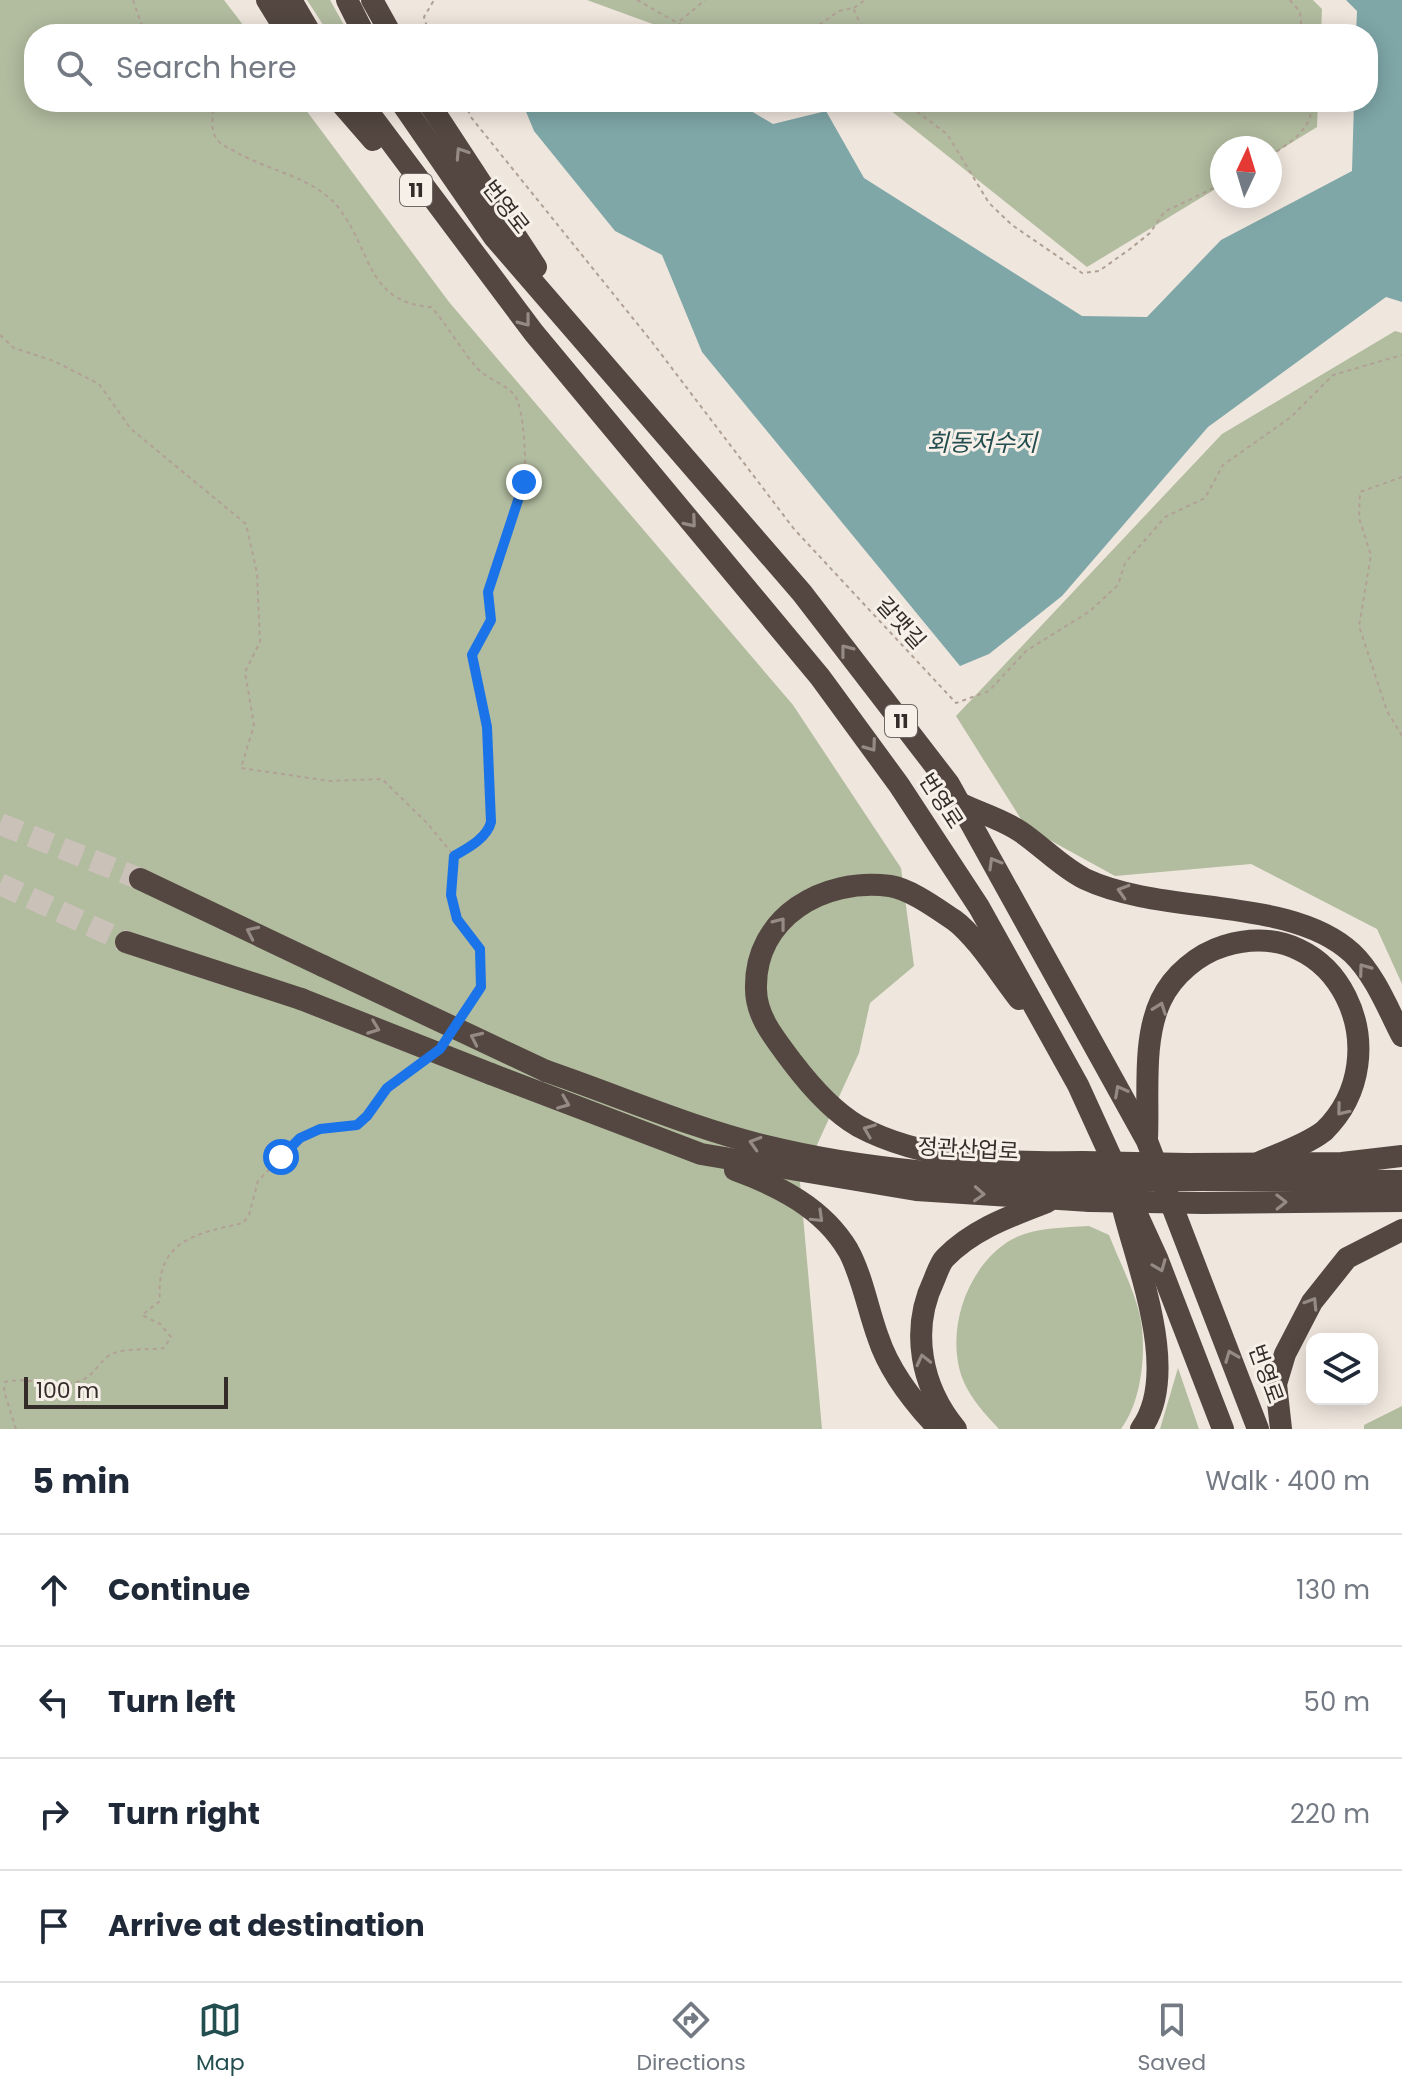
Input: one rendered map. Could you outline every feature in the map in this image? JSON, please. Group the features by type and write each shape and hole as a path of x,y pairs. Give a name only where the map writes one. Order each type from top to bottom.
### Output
{"highway":[{"path":"267,0 282,24"},
{"path":"291,0 305,24"},
{"path":"347,0 359,24"},
{"path":"372,0 385,24"},
{"name":"번영로","path":"349,112 491,278 829,689 899,785 979,907 1057,1046 1157,1258 1223,1429"},
{"name":"번영로","path":"368,112 491,278"},
{"name":"번영로","path":"408,112 494,237 802,593 949,784 1147,1141 1258,1429"},
{"name":"번영로","path":"435,112 581,335"},
{"path":"961,804 1020,831 1085,879 1129,894 1301,924 1335,940 1354,955 1379,990 1402,1036"},
{"name":"정관산업로","path":"140,879 546,1071 763,1146 914,1174 1085,1181"},
{"path":"1057,1046 957,922 891,886 852,887 814,894 783,916 760,954 755,991 766,1027 807,1082 856,1125 907,1146 1203,1203 1402,1201"},
{"path":"1147,1141 1151,1034 1161,1000 1181,972 1210,951 1243,940 1278,941 1311,953 1338,975 1357,1004 1365,1039 1362,1074 1347,1107 1322,1132 1258,1163"},
{"name":"정관산업로","path":"126,942 301,999 701,1154 916,1190 1057,1198 1085,1181"},
{"path":"701,1154 773,1184 817,1213 848,1250 879,1342 898,1377 939,1429"},
{"path":"1085,1181 1258,1163 1342,1163 1402,1156"},
{"path":"817,1157 1006,1163"},
{"path":"1111,1160 1160,1365 1156,1398 1141,1429"},
{"path":"1192,1172 1402,1181"},
{"path":"956,1429 932,1391 920,1350 926,1296 944,1259 982,1229 1057,1198"},
{"path":"1281,1429 1276,1384 1285,1354 1312,1302 1347,1258 1402,1230"}],"path":[{"path":"133,0 141,24"},
{"path":"426,24 424,17 434,0"},
{"path":"637,0 683,24"},
{"path":"680,22 705,0"},
{"path":"820,24 839,11 853,8 865,0"},
{"path":"1290,0 1300,12 1301,24"},
{"path":"853,8 860,24"},
{"path":"214,112 213,130 217,140 262,167 314,185 327,195 341,209 380,283 409,306 431,307 448,325 479,370 515,396 519,407 526,470 524,482 488,592 491,620 472,655 487,727 491,822 489,830 454,856"},
{"name":"갈맷길","path":"469,112 652,342 794,529 956,703 989,691 1026,651 1090,611 1118,585 1125,563 1165,517 1205,498 1223,465 1291,417 1333,375 1402,355"},
{"path":"917,112 947,134 989,203 1012,225 1082,273 1099,271 1150,233 1164,212 1210,190"},
{"path":"1282,148 1302,134 1312,112"},
{"path":"0,335 14,348 54,361 99,384 131,429 246,524 257,573 260,642 245,672 254,725 241,768 330,781 382,779 428,824 454,856 451,895 457,919 480,949 481,987 457,1022"},
{"path":"1402,477 1360,492 1359,518 1371,555 1359,626 1387,711 1402,736"},
{"path":"16,1429 4,1391 5,1382 19,1378 38,1384 79,1381 114,1353 164,1348 171,1337 160,1324 142,1315 160,1301 156,1284 174,1248 203,1230 243,1223 249,1215 258,1181 300,1138 320,1129 357,1125 387,1088 422,1066"}],"green space":[{"path":"0,0 224,0 242,24 24,24 24,112 307,112 449,302 793,705 901,868 914,966 870,1003 859,1053 800,1182 822,1429 0,1429"},
{"path":"307,0 330,0 343,24 323,24"},
{"path":"587,0 1313,0 1322,9 1321,24 653,24"},
{"path":"893,112 1318,112 1317,127 1282,149 1282,136 1210,136 1210,192 1087,267"},
{"path":"1395,331 1402,333 1402,984 1377,929 1251,864 1115,876 1026,827 956,716 1222,434"},
{"path":"1089,1226 1109,1235 1140,1316 1143,1359 1138,1390 1128,1418 1121,1429 999,1429 970,1394 963,1380 956,1343 962,1305 979,1270 1006,1243 1046,1229"},
{"path":"1178,1368 1199,1429 1160,1429"},
{"path":"1402,1406 1402,1429 1364,1429 1364,1425"}],"water":[{"name":"회동저수지","path":"1346,0 1402,0 1402,302 1386,297 1208,427 1062,596 989,654 960,666 702,352 662,255 615,231 534,131 526,112 753,112 773,124 827,112 864,178 1082,316 1147,317 1221,240 1352,171 1354,112 1378,112 1378,24 1356,24 1357,11"}],"tunnel":[{"path":"0,824 140,879"},
{"path":"0,884 126,942"}],"route":[{"path":"281,1157 300,1138 320,1129 357,1125 387,1088 422,1066 440,1049 481,987 480,949 457,919 451,895 454,856 489,830 491,822 487,727 472,655 491,620 488,592 524,482"}]}
